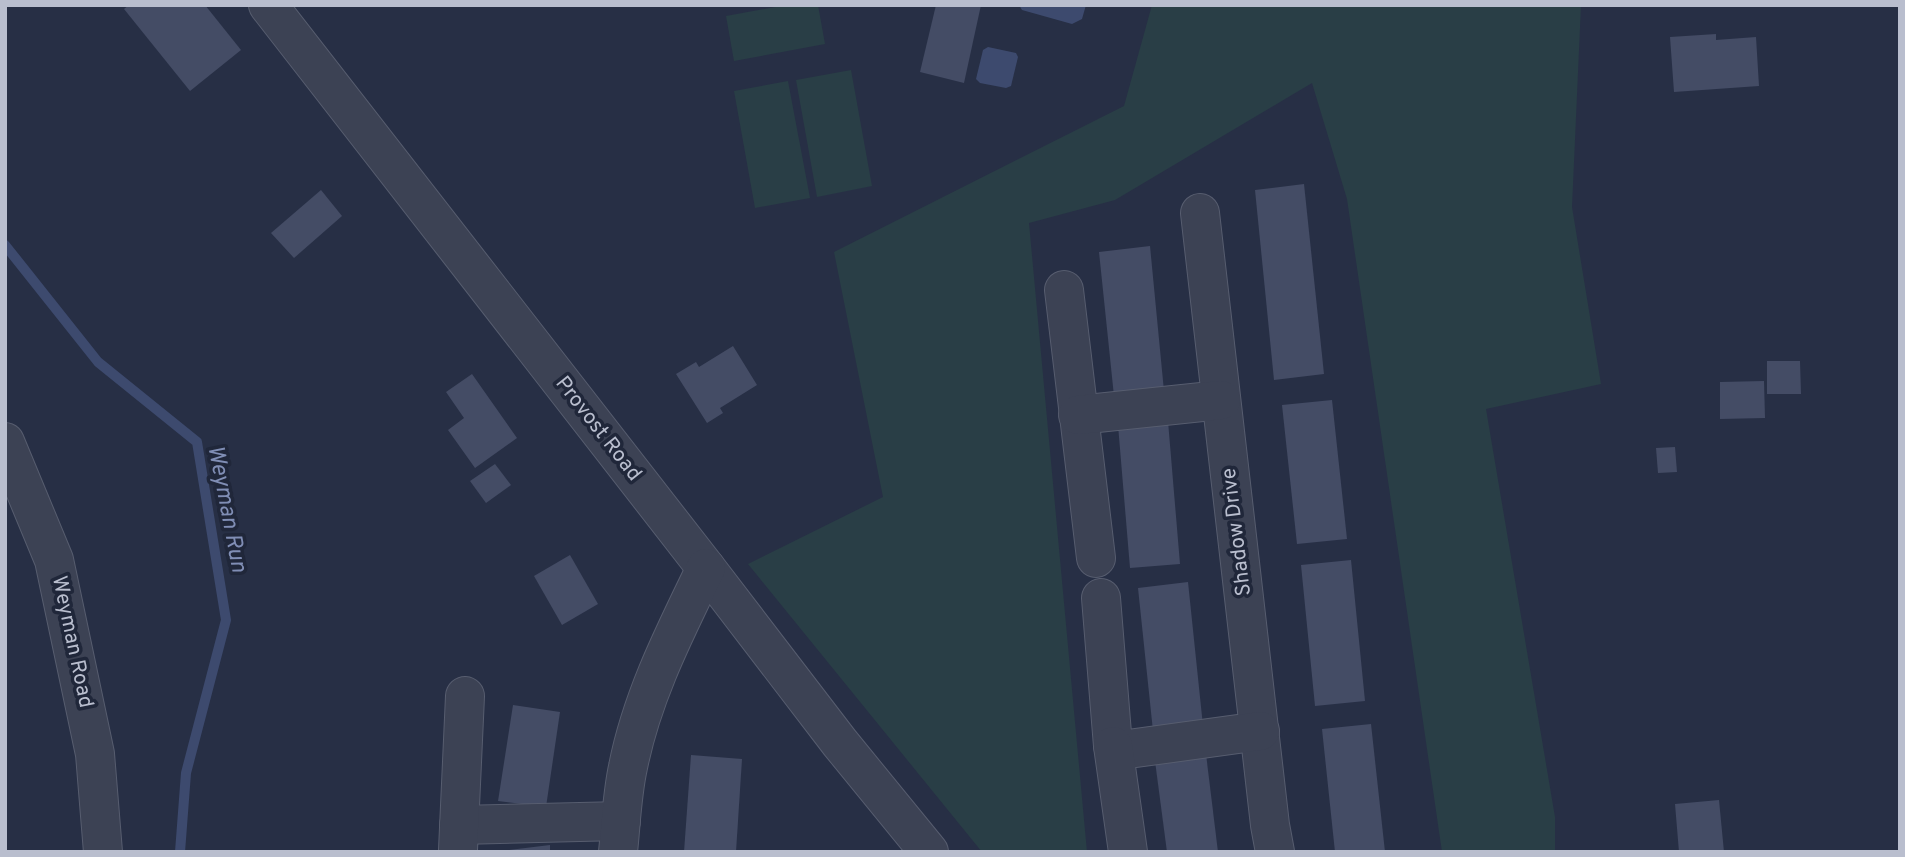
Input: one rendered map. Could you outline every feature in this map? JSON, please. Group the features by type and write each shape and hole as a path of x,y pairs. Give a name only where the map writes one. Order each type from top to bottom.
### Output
{"street":[{"name":"Provost Road","path":"268,5 840,743 929,852"},
{"name":"Shadow Drive","path":"1200,213 1275,852"},
{"path":"1064,290 1096,558"},
{"path":"1078,415 1221,400"},
{"name":"Weyman Road","path":"5,442 54,560 95,754 103,852"},
{"path":"465,696 459,838 619,836 628,767 643,712 667,647 706,568"},
{"path":"1101,598 1113,746 1128,852"},
{"path":"1113,746 1121,750 1260,731"}],"shaded area":[{"path":"786,5 818,5 825,44 734,61 726,16"},
{"path":"1152,5 1581,5 1572,207 1601,384 1486,409 1555,817 1555,852 1442,852 1347,199 1312,83 1115,200 1029,223 1087,852 982,852 748,564 883,497 834,252 1124,106"},
{"path":"851,70 872,186 817,197 796,80"},
{"path":"788,81 810,198 755,208 734,91"}],"water":[{"path":"1019,5 1086,5 1082,19 1072,24 1022,10"},
{"path":"988,47 1016,53 1018,57 1011,86 1006,88 980,83 976,79 983,50"}],"building":[{"path":"129,5 205,5 241,50 190,91 124,9"},
{"path":"936,5 981,5 964,83 920,72"},
{"path":"1716,34 1716,40 1756,37 1759,86 1674,92 1670,37"},
{"path":"1304,184 1324,374 1274,380 1255,190"},
{"path":"321,190 342,216 294,258 271,233"},
{"path":"1150,246 1164,391 1114,396 1099,252"},
{"path":"733,346 757,385 720,408 723,413 707,423 676,374 696,362 699,367"},
{"path":"1767,361 1800,361 1801,394 1767,394"},
{"path":"472,374 517,438 475,468 448,430 464,418 446,392"},
{"path":"1764,381 1765,418 1720,419 1720,382"},
{"path":"1332,400 1347,539 1297,544 1282,405"},
{"path":"1168,421 1180,564 1130,568 1118,425"},
{"path":"1675,447 1677,472 1658,473 1656,448"},
{"path":"495,464 511,485 486,503 470,481"},
{"path":"570,555 598,604 562,625 534,576"},
{"path":"1351,560 1365,701 1315,706 1301,565"},
{"path":"1188,582 1203,726 1153,731 1138,588"},
{"path":"513,705 560,712 546,807 498,801"},
{"path":"1371,724 1385,852 1335,852 1322,729"},
{"path":"1206,754 1218,852 1167,852 1155,761"},
{"path":"691,755 742,759 736,852 684,852"},
{"path":"1719,800 1724,852 1679,852 1675,804"},
{"path":"550,845 550,852 509,852 509,850"}],"waterway":[{"name":"Weyman Run","path":"5,245 98,362 197,442 226,620 186,773 180,852"}]}
